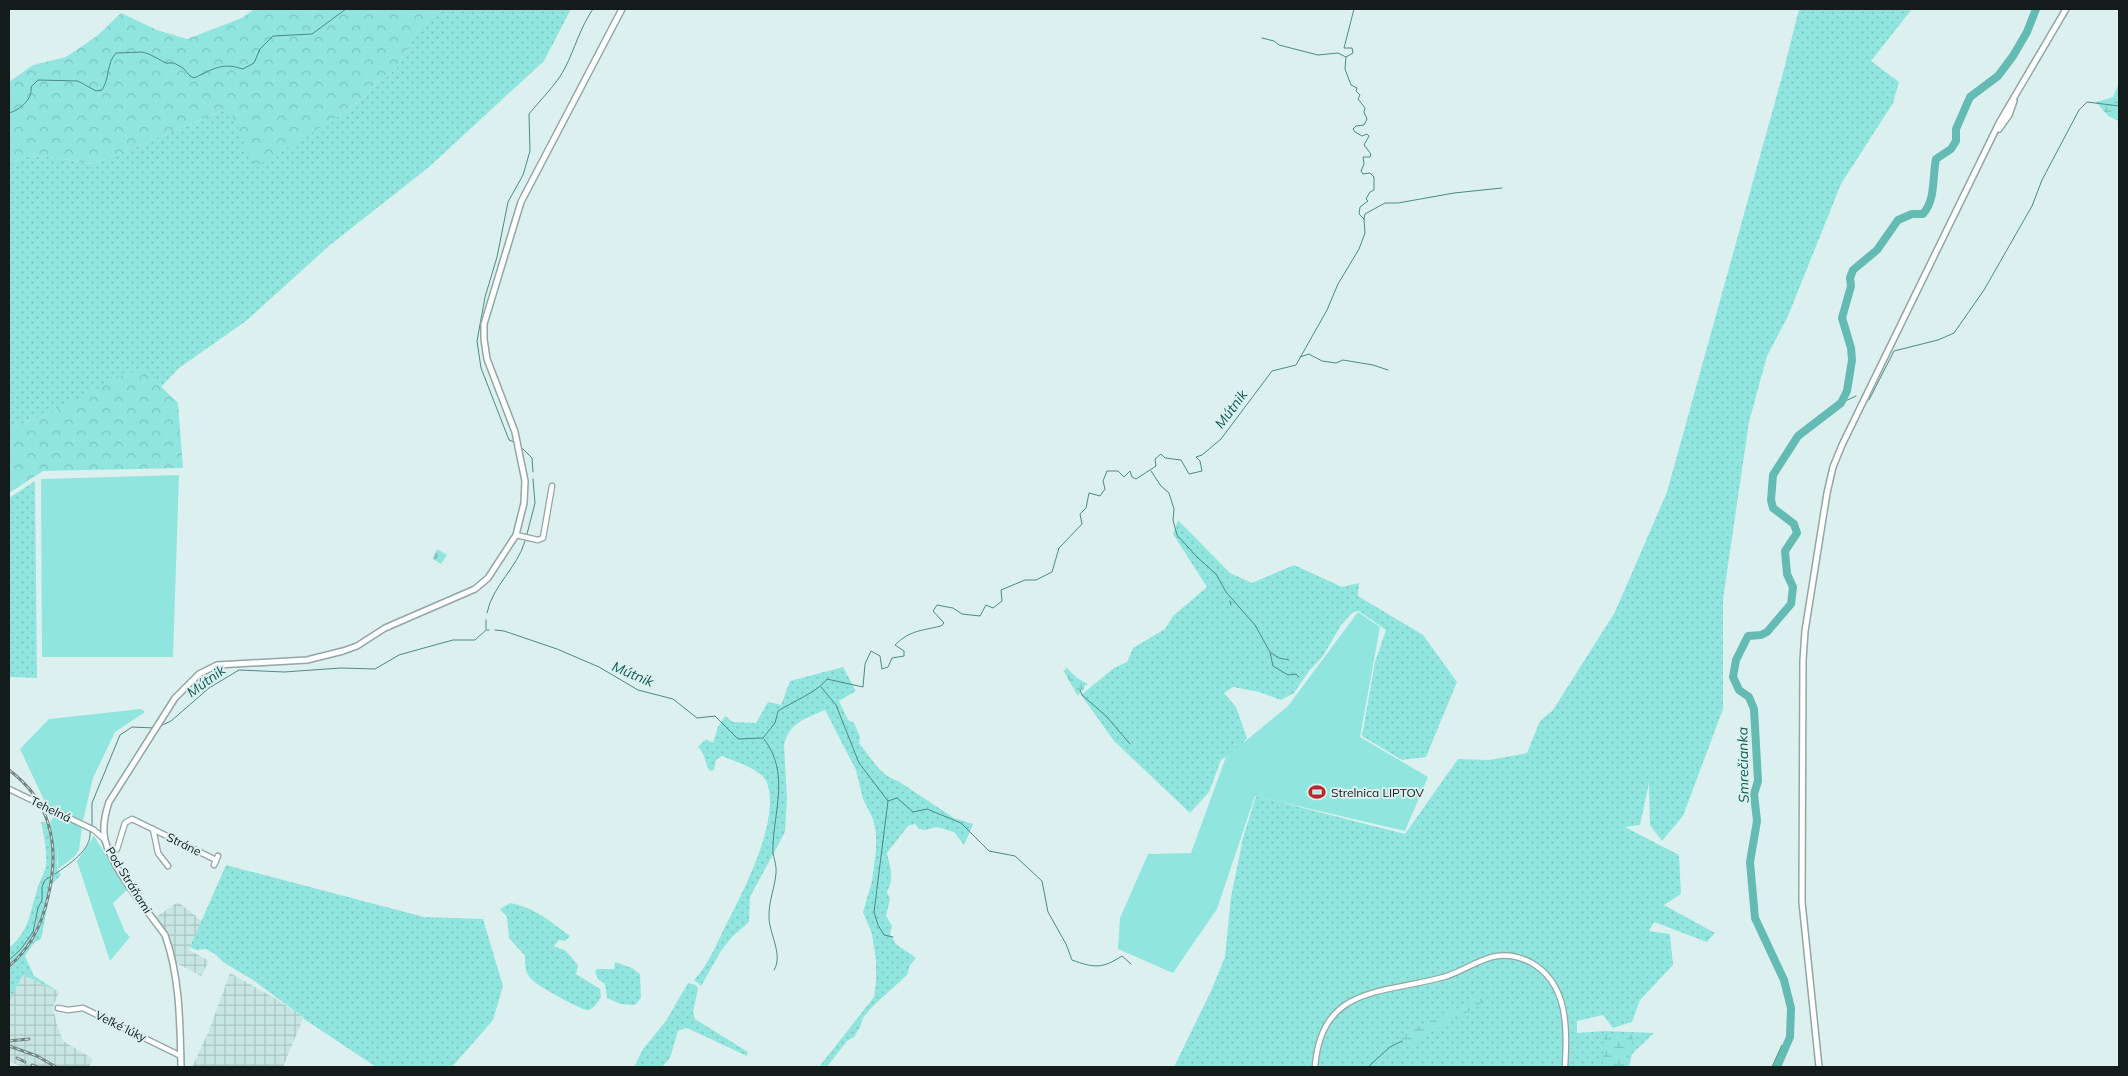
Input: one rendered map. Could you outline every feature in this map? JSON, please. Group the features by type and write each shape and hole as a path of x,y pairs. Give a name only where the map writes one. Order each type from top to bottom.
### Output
{"street":[{"path":"552,486 542,538 538,540 516,535 524,503 525,474 514,427 487,359 484,324 521,202 622,9"},
{"path":"1820,1067 1802,902 1802,691 1805,631 1827,493 1833,467 1839,451 1995,134 2066,9"},
{"name":"Pod Stráňami","path":"181,1067 176,992 168,944 165,936 110,853 105,842 104,825 111,799 156,727 184,688 199,674 214,666 226,663 320,658 352,648 385,628 464,594 482,584 492,573 516,535"},
{"name":"Tehelná","path":"9,789 94,830 101,835 105,842"},
{"name":"Stráne","path":"110,853 117,849 124,824 128,820 134,820 216,860"},
{"path":"94,830 104,825"},
{"name":"Stráne","path":"152,828 157,850 168,866"},
{"path":"1315,1067 1319,1047 1329,1019 1345,1004 1375,992 1445,976 1488,958 1503,955 1517,957 1533,964 1542,970 1556,988 1566,1017 1565,1067"},
{"name":"Veľké lúky","path":"58,1008 68,1010 83,1008 181,1056"}],"shaded area":[{"path":"178,902 202,921 189,950 209,961 201,976 174,962 169,939 156,917"},
{"path":"230,973 278,1000 303,1017 283,1067 192,1067 208,1033"},
{"path":"23,975 59,992 53,1007 63,1041 93,1059 89,1067 22,1067 9,1061 9,1002"}],"green space":[{"path":"254,9 444,9 420,26 395,70 376,82 363,98 336,118 255,167 229,108 93,164 43,156 25,157 9,164 9,82 33,65 66,57 97,36 121,13 157,30 187,39 242,18"},
{"path":"444,9 571,9 544,61 429,167 330,245 246,321 179,368 161,387 144,370 53,412 9,428 9,164 25,157 43,156 93,164 229,108 303,137 336,118 363,98 376,82 395,70 420,26"},
{"path":"1799,9 1912,9 1871,61 1899,82 1893,103 1841,184 1788,316 1767,356 1749,422 1723,599 1723,709 1683,816 1662,841 1650,825 1649,783 1640,825 1625,827 1679,855 1681,894 1664,905 1715,933 1707,942 1654,922 1649,931 1670,934 1673,965 1640,1000 1632,1022 1613,1028 1603,1015 1577,1021 1577,1033 1605,1031 1654,1033 1632,1054 1629,1067 1174,1067 1211,991 1225,957 1231,897 1243,838 1256,796 1405,834 1458,759 1489,760 1527,753 1540,721 1553,710 1615,612 1667,492"},
{"path":"2119,83 2119,121 2108,116 2096,102 2113,97"},
{"path":"144,370 178,403 183,468 43,471 9,493 9,428 53,412 123,375"},
{"path":"179,475 173,657 42,657 41,479"},
{"path":"35,481 37,678 9,677 9,498"},
{"path":"1178,520 1230,573 1252,583 1294,565 1342,587 1359,583 1358,596 1423,635 1457,682 1426,757 1402,760 1362,736 1375,662 1386,630 1359,611 1353,612 1341,625 1323,656 1309,671 1294,693 1281,700 1259,692 1233,687 1224,693 1236,707 1247,738 1238,749 1221,760 1209,792 1190,813 1114,741 1081,695 1114,668 1127,662 1133,648 1165,629 1173,616 1207,587 1173,534"},
{"path":"437,549 447,555 441,564 433,559"},
{"name":"Strelnica LIPTOV","path":"1358,612 1380,627 1360,737 1428,777 1405,831 1255,796 1217,909 1173,973 1118,949 1120,918 1148,854 1191,853 1226,757 1288,706"},
{"path":"1065,666 1077,678 1088,684 1083,691 1080,690 1079,698 1063,670 1066,670"},
{"path":"843,667 856,691 839,701 848,720 854,723 860,737 859,743 876,765 886,775 954,818 973,824 964,845 954,832 937,827 925,830 919,829 915,824 908,826 887,853 891,882 887,892 890,899 886,916 892,926 890,934 896,944 916,958 910,965 907,975 872,1007 863,1018 854,1037 847,1041 827,1067 819,1067 874,997 876,982 876,960 872,934 863,912 872,881 876,833 873,819 863,799 856,770 825,710 799,722 790,731 784,745 787,799 785,832 750,897 749,922 732,937 721,951 701,986 694,980 711,955 741,896 758,856 769,816 770,798 767,783 760,774 748,766 722,756 716,760 714,770 710,771 698,747 706,739 713,743 718,727 725,716 733,722 756,723 768,702 781,705 790,681"},
{"path":"141,709 145,712 115,732 93,778 83,821 45,802 20,749 49,719"},
{"path":"55,814 82,827 79,850 74,857 58,869 57,843 55,842 50,823"},
{"path":"41,822 50,823 55,842 57,843 57,868 61,875 52,884 41,939 34,943 25,956 34,976 59,992 23,975 9,1002 9,948 22,934 46,865 46,849"},
{"path":"94,836 127,890 113,903 125,932 130,937 110,961 77,861"},
{"path":"226,865 424,917 483,919 503,986 493,1020 452,1067 376,1067 304,1019 253,980 223,962 215,954 206,949 196,950 190,947"},
{"path":"510,903 535,912 570,936 565,941 559,940 554,946 566,951 578,965 576,974 600,989 601,997 593,1007 587,1010 576,1006 529,977 525,956 509,938 507,917 500,909"},
{"path":"615,962 632,968 640,974 641,998 635,1005 620,1004 607,998 605,984 598,979 595,972 597,969 614,969"},
{"path":"688,983 696,985 698,989 693,1012 695,1019 748,1052 747,1056 687,1028 678,1031 670,1058 662,1067 634,1067 643,1049 666,1021"},
{"path":"1494,988 1478,1006 1414,1042 1412,1051 1408,1045 1404,1044 1403,1038 1390,1047 1414,1029 1461,1007"},
{"path":"1604,1034 1635,1035 1630,1044 1632,1048 1624,1067 1603,1067"}],"water":[{"path":"1782,1045 1788,1049 1779,1067 1772,1067"}],"waterway":[{"path":"9,113 28,100 31,87 38,80 78,81 96,91 102,90 116,53 142,52 149,54 166,63 174,63 194,78 223,66 243,69 254,63 260,49 273,36 312,34 346,9"},
{"path":"514,442 509,440 481,368 477,341 485,297 497,257 508,202 523,175 530,151 529,114 553,86 569,61 593,9"},
{"name":"Mútnik","path":"495,630 504,631 557,649 599,667 638,690 673,699 697,718 715,716 738,739 763,738 775,723 778,711 812,692 827,679 863,687 865,664 871,651 880,656 882,669 888,667 892,658 904,656 904,651 895,645 900,640 922,630 941,626 944,623 933,611 937,605 953,608 962,614 980,616 986,605 993,608 1002,601 1001,590 1025,580 1036,580 1052,572 1059,548 1082,524 1080,514 1086,508 1089,493 1100,496 1105,489 1103,481 1107,471 1118,471 1124,477 1130,471 1132,477 1136,479 1156,466 1155,459 1161,454 1165,458 1181,460 1189,474 1202,471 1200,461 1196,457 1202,455 1221,439 1272,371 1296,365 1327,310 1338,284 1359,249 1365,233 1364,219 1359,214 1360,207 1368,201 1366,199 1370,192 1374,190 1374,177 1370,173 1363,174 1361,171 1364,164 1363,157 1370,157 1371,154 1364,145 1369,136 1367,134 1362,136 1353,129 1356,126 1364,125 1367,119 1364,112 1365,108 1358,99 1360,95 1356,91 1357,88 1351,85 1345,69 1346,57 1353,53 1352,48 1344,48 1354,9"},
{"name":"Smrečianka","path":"1777,1067 1790,1037 1791,1008 1784,980 1755,918 1750,862 1757,821 1754,794 1758,781 1754,709 1749,697 1739,690 1733,677 1736,660 1748,636 1761,635 1767,632 1791,604 1793,587 1787,574 1785,551 1797,533 1794,524 1773,508 1771,500 1773,475 1798,436 1841,403 1847,391 1852,360 1851,348 1842,318 1851,286 1850,278 1853,270 1877,250 1898,220 1912,214 1923,214 1932,195 1936,159 1951,149 1956,141 1956,129 1970,97 1998,76 2013,56 2027,32 2036,9"},
{"path":"1262,38 1274,41 1279,45 1318,55 1338,53 1346,57"},
{"path":"1869,400 1894,351 1938,340 1954,333 1984,290 2032,206 2042,180 2079,110 2087,102 2119,106"},
{"path":"1364,219 1365,214 1385,203 1398,203 1454,193 1502,188"},
{"path":"1300,357 1309,354 1322,361 1336,363 1343,360 1373,365 1388,370"},
{"path":"1841,403 1856,396"},
{"path":"522,448 532,458 533,472"},
{"path":"1151,471 1161,486 1169,493 1174,509 1173,520 1177,535 1216,574 1226,592 1255,625 1270,652 1273,666 1288,675 1296,674 1299,677"},
{"path":"527,534 535,503 533,479"},
{"path":"487,613 494,594 517,559 525,541"},
{"path":"1230,601 1231,605"},
{"path":"486,620 486,629"},
{"name":"Mútnik","path":"160,726 171,721 209,688 239,670 284,672 341,668 375,669 399,655 453,640 475,640 486,630 489,630"},
{"path":"1271,653 1279,658 1289,660"},
{"path":"821,687 836,705 859,763 888,801 897,798 913,812 927,809 961,823 989,851 1015,856 1042,881 1048,912 1066,944 1072,960 1086,965 1098,966 1122,956 1131,964"},
{"path":"1080,690 1082,695 1107,717 1130,744"},
{"name":"Mútnik","path":"92,825 92,803 120,735 132,727 154,728"},
{"path":"764,739 772,752 779,778 773,850 776,873 769,915 769,922 777,950 777,964 774,970"},
{"path":"888,801 874,912 878,925 884,935 893,937"},
{"name":"Mútnik","path":"55,874 83,851 90,839 90,832"},
{"name":"Mútnik","path":"9,960 21,949 33,932 38,908 42,900 42,887 45,880 50,877"},
{"path":"1368,1067 1390,1047 1402,1041"}],"railway":[{"path":"9,770 35,796 43,811 49,827 53,861 52,879 39,926 29,944 9,966"},
{"path":"9,1041 29,1039"},
{"path":"9,1046 37,1056 56,1067"},
{"path":"17,1058 25,1062"},
{"path":"32,1065 37,1067"}],"place":[{"name":"Strelnica LIPTOV","path":"1317,792"}]}
